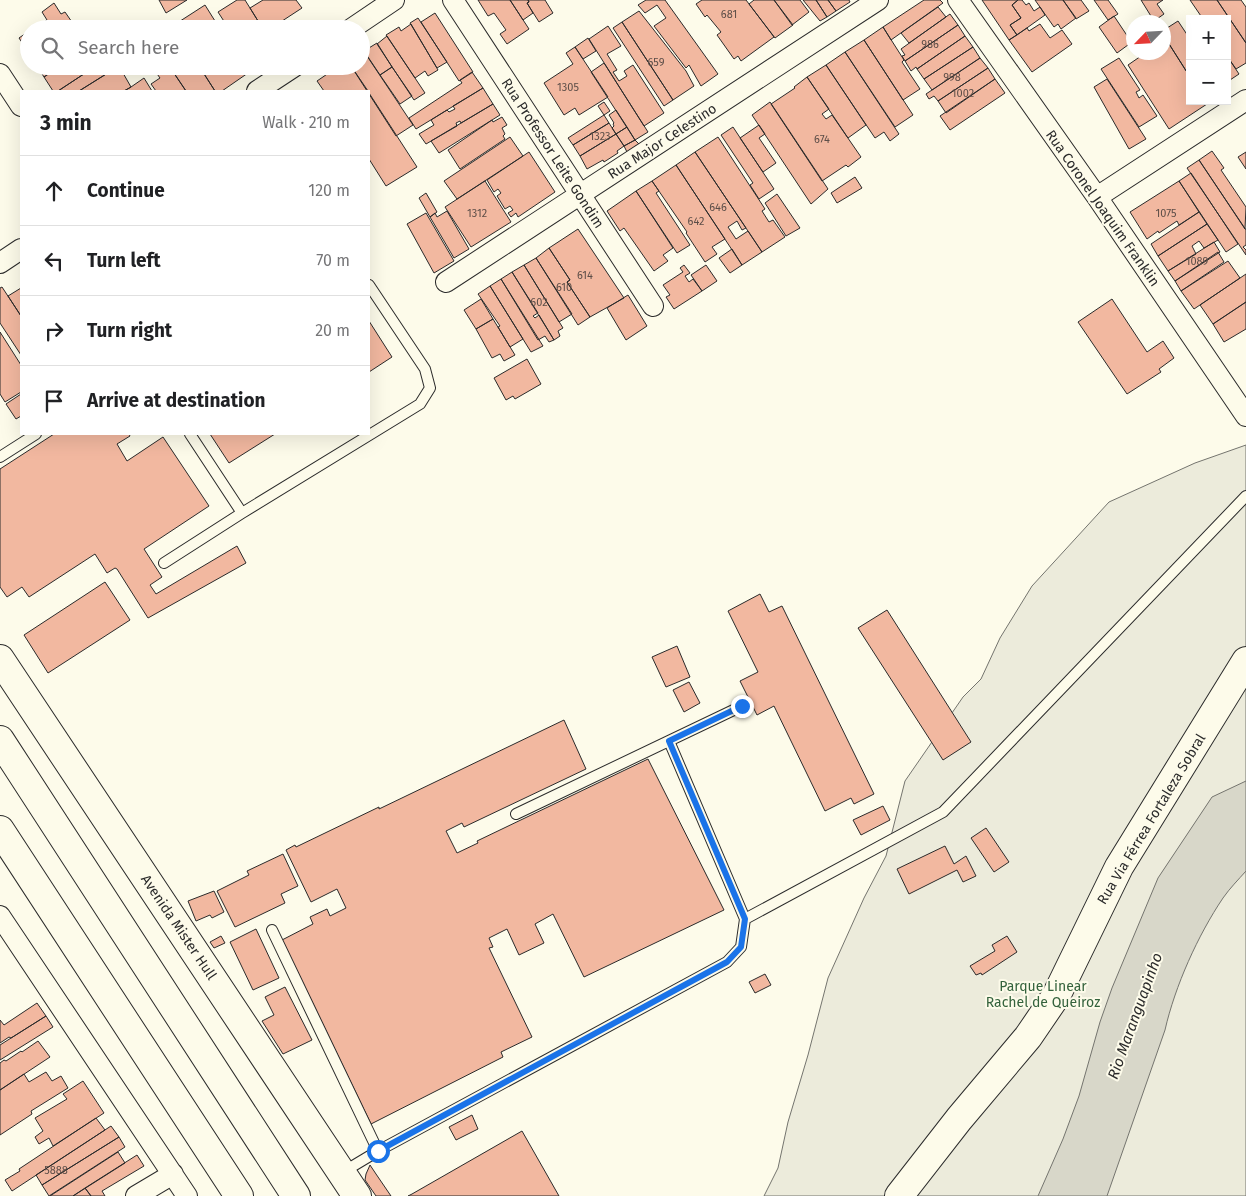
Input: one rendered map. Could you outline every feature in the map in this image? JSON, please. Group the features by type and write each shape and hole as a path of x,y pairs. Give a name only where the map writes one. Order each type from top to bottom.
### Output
{"main road":[{"name":"Avenida Mister Hull","path":"0,659 357,1196"},
{"name":"Rua Via Férrea Fortaleza Sobral","path":"899,1196 959,1119 1028,1037 1056,996 1119,867 1246,661"},
{"path":"0,740 296,1196"},
{"path":"0,830 239,1196"}],"street":[{"path":"364,20 394,0"},
{"name":"Rua Professor Leite Gondim","path":"453,0 653,306"},
{"name":"Rua Major Celestino","path":"446,282 878,0"},
{"name":"Rua Coronel Joaquim Franklin","path":"958,0 1097,197 1246,416"},
{"path":"0,74 20,104"},
{"path":"259,90 281,75"},
{"path":"1097,197 1246,100"},
{"path":"0,263 20,250"},
{"path":"3,929 187,1196"},
{"path":"136,1196 173,1174"}],"lane":[{"path":"370,286 425,368 430,388 420,404 370,435"},
{"path":"0,457 34,435"},
{"path":"191,435 242,513"},
{"path":"164,563 369,435"},
{"path":"745,919 943,812 1246,496"},
{"path":"516,814 742,706"},
{"path":"342,1173 378,1151 727,962 741,947 745,919 669,741"},
{"path":"272,930 378,1151"}],"green space":[{"name":"Parque Linear Rachel de Queiroz","path":"1246,445 1246,1196 764,1196 778,1168 788,1122 828,978 864,898 886,856 905,781 963,697 981,679 1000,638 1032,586 1109,502 1195,463"}],"water":[{"name":"Rio Maranguapinho","path":"1246,781 1246,871 1226,894 1214,912 1188,961 1107,1196 1038,1196 1063,1139 1079,1096 1100,1022 1112,988 1158,878 1212,797"}],"building":[{"path":"159,0 187,0 166,13"},
{"path":"237,0 245,0 257,20 223,20 218,12"},
{"path":"263,0 296,0 302,8 284,20 257,20 250,8"},
{"path":"478,0 510,0 529,29 507,44 500,34 506,30 494,13 488,16"},
{"path":"510,0 528,0 529,2 527,3 533,13 523,20"},
{"path":"528,0 545,0 553,13 539,22 527,3 529,2"},
{"path":"646,0 665,0 718,74 701,86 689,65 686,68 654,26 666,18 657,5 645,13 638,5"},
{"path":"702,0 746,0 774,37 741,61 738,56 734,59 717,35 721,32 707,15 705,17 696,4"},
{"path":"754,0 774,0 793,25 775,38 749,4"},
{"path":"774,0 800,0 809,12 792,25"},
{"path":"803,0 816,0 827,17 820,21"},
{"path":"816,0 828,0 836,11 827,17"},
{"path":"828,0 849,0 850,2 836,11"},
{"path":"924,0 940,0 943,3 891,40 883,27"},
{"path":"982,0 1018,0 1012,5 1021,18 1010,25 1017,35 1009,40"},
{"path":"1018,0 1022,0 1026,5 1029,3 1034,11 1040,7 1045,15 1017,35 1010,25 1021,18 1012,5"},
{"path":"1035,0 1063,0 1076,18 1061,29 1058,24 1054,27"},
{"path":"1063,0 1081,0 1089,11 1076,19"},
{"path":"1094,0 1108,0 1118,14 1108,20"},
{"path":"1141,0 1163,0 1157,4 1164,14 1150,15"},
{"path":"1190,0 1217,0 1227,15 1200,15"},
{"path":"1217,0 1241,0 1246,7 1246,43 1231,21 1231,15 1227,15"},
{"path":"54,3 61,14 65,12 71,20 47,20 42,12"},
{"path":"205,5 214,20 182,20"},
{"path":"938,7 946,17 909,43 901,33"},
{"path":"639,11 686,71 694,86 673,100 622,22"},
{"path":"435,13 473,72 459,81 421,22"},
{"path":"950,14 958,25 905,61 902,56 905,55 901,49"},
{"path":"1114,16 1126,34 1126,46 1117,53 1099,27"},
{"path":"418,18 447,62 437,68 410,23"},
{"path":"1178,21 1186,33 1186,71 1171,47 1171,26"},
{"path":"1231,21 1246,43 1246,63 1236,69 1231,62"},
{"path":"622,22 673,100 664,106 613,28"},
{"path":"411,24 438,70 428,76 425,71 415,78 386,35 399,27 401,31"},
{"path":"1040,24 1050,38 1062,30 1072,44 1032,72 1009,40 1027,28 1029,31"},
{"path":"958,25 965,36 917,69 916,67 911,71 905,61"},
{"path":"608,26 621,46 607,54 617,70 613,72 619,81 627,76 624,71 633,65 664,113 644,126 589,39"},
{"path":"883,27 904,60 902,62 920,89 903,100 864,40"},
{"path":"387,36 425,93 414,100 377,44"},
{"path":"965,36 973,47 924,79 917,69"},
{"path":"588,38 596,51 583,59 575,47"},
{"path":"864,40 913,115 895,127 845,52"},
{"path":"377,43 392,67 380,75 370,60 370,47"},
{"path":"575,47 608,97 579,115 575,108 564,115 544,83 573,64 566,53"},
{"path":"973,47 980,58 932,90 924,79"},
{"path":"1171,47 1186,71 1186,105 1205,105 1169,129 1128,65 1135,60 1171,60"},
{"path":"845,52 899,134 890,141 884,132 875,138 826,65"},
{"path":"980,58 988,68 938,101 934,96 929,99 926,94"},
{"path":"1119,58 1140,90 1136,92 1139,98 1143,95 1157,116 1139,127 1101,69"},
{"path":"370,60 413,125 396,136 370,96 370,90 366,90 357,75 370,75"},
{"path":"1231,62 1239,74 1231,79"},
{"path":"604,63 648,132 635,140 591,72"},
{"path":"826,65 866,125 848,138 807,77"},
{"path":"392,67 412,96 400,104 380,75"},
{"path":"988,68 995,79 946,113 938,101"},
{"path":"472,72 483,88 416,129 409,118 462,83 460,80"},
{"path":"47,75 82,75 60,90 52,90 44,77"},
{"path":"82,75 105,75 81,90 60,90"},
{"path":"105,75 124,75 131,87 126,90 81,90"},
{"path":"158,75 175,75 185,90 155,90 151,84 160,78"},
{"path":"175,75 205,75 214,90 185,90"},
{"path":"205,75 245,75 223,90 214,90"},
{"path":"326,75 357,75 367,90 323,90 317,81"},
{"path":"807,77 829,109 822,114 826,119 832,115 861,157 848,167 846,165 822,181 771,104 795,88"},
{"path":"144,78 151,90 126,90"},
{"path":"995,79 1005,93 950,130 940,116"},
{"path":"1107,79 1146,139 1129,149 1094,87"},
{"path":"483,88 493,104 461,123 460,121 456,123 457,126 426,144 419,134 434,125 431,120 447,110 449,112 455,109 453,106"},
{"path":"370,95 417,167 386,186 370,161"},
{"path":"604,102 610,111 604,115 598,106"},
{"path":"770,102 828,189 811,204 752,115"},
{"path":"493,104 500,115 439,153 431,141"},
{"path":"616,110 627,127 616,134 612,128 614,123 609,115"},
{"path":"604,115 609,123 573,145 568,138"},
{"path":"502,117 507,125 502,128 505,139 460,169 448,150 492,120 493,122"},
{"path":"609,123 616,134 580,156 573,145"},
{"path":"759,125 765,134 759,138 776,163 763,172 740,138"},
{"path":"627,127 635,140 624,146 616,134"},
{"path":"733,127 774,189 759,199 750,185 753,183 721,135"},
{"path":"616,134 624,146 617,151 618,153 604,162 603,160 587,169 580,156"},
{"path":"510,137 523,156 457,199 444,181"},
{"path":"718,137 765,209 762,211 769,222 773,220 785,237 762,252 695,152"},
{"path":"635,140 639,144 627,152 624,146"},
{"path":"1212,151 1224,168 1221,170 1246,207 1245,229 1199,160"},
{"path":"529,152 555,192 518,217 516,213 511,217 508,213 513,210 510,206 505,209 497,196 501,193 498,189 494,192 487,180"},
{"path":"695,152 746,228 742,230 737,221 728,227 736,239 748,231 762,252 742,265 676,165"},
{"path":"1246,152 1246,169 1238,157"},
{"path":"1199,160 1246,230 1246,245 1243,247 1246,250 1246,255 1187,168"},
{"path":"676,165 725,239 712,247 717,254 705,262 652,181"},
{"path":"1191,173 1238,244 1226,252 1179,181"},
{"path":"855,177 862,188 837,203 831,193"},
{"path":"485,181 511,222 471,247 445,207"},
{"path":"652,181 659,191 656,193 690,245 677,253 636,191"},
{"path":"1179,181 1199,212 1179,225 1177,221 1147,239 1130,212"},
{"path":"636,191 673,248 663,255 668,261 654,271 624,228 620,231 607,211"},
{"path":"426,193 437,212 430,217 419,198"},
{"path":"777,194 800,228 786,236 765,203"},
{"path":"447,211 469,249 454,258 430,217 435,213 437,217"},
{"path":"1199,212 1207,224 1158,256 1151,244"},
{"path":"426,213 454,261 434,273 407,224"},
{"path":"1207,224 1218,240 1204,248 1199,241 1192,246 1196,254 1168,271 1158,256"},
{"path":"578,229 624,298 590,317 567,282 570,280 549,248"},
{"path":"1214,242 1220,252 1175,281 1168,271"},
{"path":"549,248 570,280 567,282 590,317 578,325 536,258"},
{"path":"732,249 742,265 730,273 719,258"},
{"path":"1218,252 1224,262 1181,291 1175,281"},
{"path":"536,258 572,314 559,322 524,265"},
{"path":"1228,261 1240,278 1194,309 1181,291"},
{"path":"524,265 563,328 558,331 560,336 554,340 512,272"},
{"path":"684,265 690,273 685,276 689,282 693,279 702,291 674,309 666,297 670,295 663,285 683,272 680,268"},
{"path":"706,265 717,281 702,291 691,275"},
{"path":"512,272 538,313 533,316 535,318 539,315 554,340 549,342 545,336 538,340 501,279"},
{"path":"1246,274 1246,302 1213,324 1200,305"},
{"path":"501,279 543,346 531,352 490,286"},
{"path":"490,286 523,339 510,347 498,327 500,326 478,294"},
{"path":"2,287 20,314 20,353 0,323 0,288"},
{"path":"20,289 20,314 8,296"},
{"path":"628,295 647,326 626,340 607,308"},
{"path":"481,299 493,319 476,329 464,310"},
{"path":"1112,299 1147,352 1163,341 1174,358 1159,369 1161,372 1127,394 1078,322"},
{"path":"1246,302 1246,329 1224,342 1213,324"},
{"path":"493,319 515,355 504,361 500,354 492,358 476,329"},
{"path":"370,323 392,357 370,371"},
{"path":"0,332 20,363 20,393 5,402 0,394"},
{"path":"527,359 541,384 515,399 513,396 506,400 494,378"},
{"path":"20,395 20,417 16,419 6,404"},
{"path":"52,435 130,435 117,444 127,461 163,437 209,506 144,549 162,577 150,585 156,594 237,546 246,563 148,618 117,569 115,568 107,573 95,554 29,597 22,587 7,597 0,587 0,469"},
{"path":"211,435 273,435 229,463"},
{"path":"105,582 130,620 48,673 24,635"},
{"path":"760,594 769,612 782,606 874,794 854,804 851,798 825,811 774,706 757,715 740,681 758,672 728,611"},
{"path":"887,610 971,742 943,760 858,628"},
{"path":"677,646 690,677 666,687 652,657"},
{"path":"689,682 700,703 684,712 673,690"},
{"path":"564,720 586,769 464,827 462,823 446,831 457,853 478,843 477,841 648,759 724,910 584,977 553,914 535,924 544,943 519,955 507,929 489,938 493,947 489,948 532,1037 501,1052 503,1057 371,1124 282,940 313,924 310,917 327,909 330,916 346,908 337,889 311,902 286,850 379,807 379,809"},
{"path":"883,806 890,820 861,835 853,820"},
{"path":"986,828 1009,862 994,872 971,838"},
{"path":"945,846 954,864 966,856 976,876 963,882 957,870 909,894 897,869"},
{"path":"283,854 298,886 281,894 285,903 235,927 217,891 249,875 247,871"},
{"path":"214,891 224,912 212,918 210,915 196,921 188,901"},
{"path":"256,929 279,978 253,990 230,942"},
{"path":"221,936 225,943 214,948 210,942"},
{"path":"1007,936 1017,952 982,975 981,973 976,975 970,966 995,951 992,945"},
{"path":"765,974 771,985 755,993 749,982"},
{"path":"285,987 312,1040 283,1054 262,1021 274,1015 265,997"},
{"path":"37,1003 46,1016 0,1043 0,1020 4,1025"},
{"path":"46,1016 53,1027 0,1060 0,1045"},
{"path":"38,1041 50,1057 0,1090 0,1063 22,1052"},
{"path":"46,1072 52,1081 61,1076 68,1088 31,1111 32,1114 0,1135 0,1090 24,1074 29,1082"},
{"path":"83,1081 104,1113 53,1146 49,1138 39,1144 35,1137 43,1131 35,1118 67,1099 63,1094"},
{"path":"472,1115 478,1129 456,1140 449,1127"},
{"path":"96,1118 105,1130 12,1191 5,1180"},
{"path":"111,1126 119,1137 42,1185 36,1175"},
{"path":"522,1131 559,1196 408,1196 412,1194"},
{"path":"119,1137 125,1147 49,1196 42,1185"},
{"path":"118,1152 125,1163 73,1196 50,1196"},
{"path":"137,1155 144,1166 102,1191 105,1196 91,1196 85,1188"},
{"path":"370,1165 391,1196 376,1196 365,1180"},
{"path":"85,1188 91,1196 73,1196"}],"route":[{"path":"378,1151 727,962 741,947 745,919 669,741 742,706"}]}
